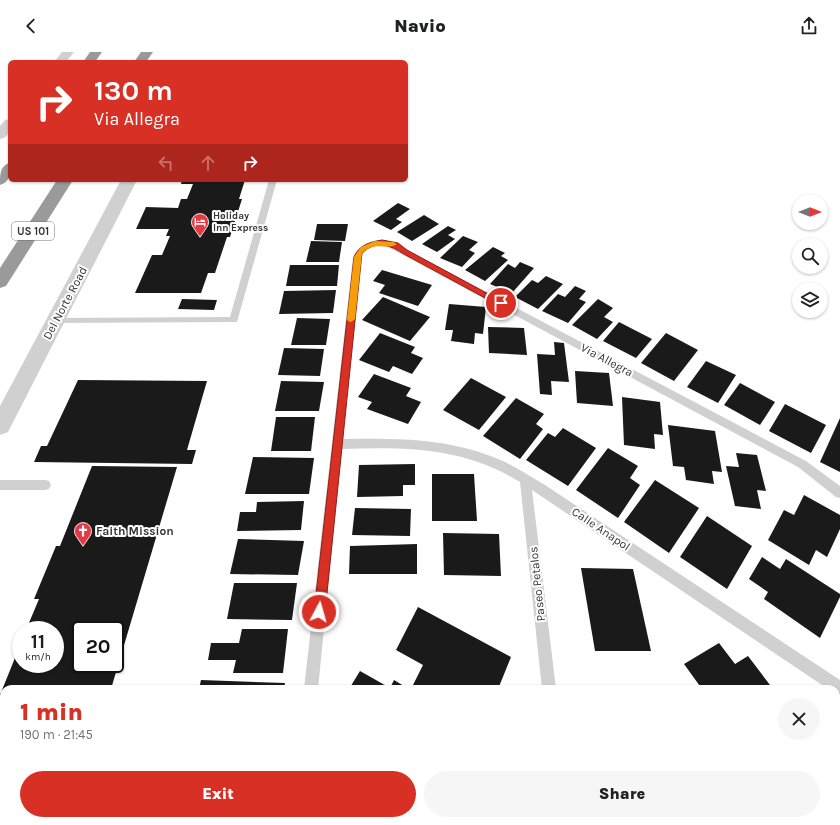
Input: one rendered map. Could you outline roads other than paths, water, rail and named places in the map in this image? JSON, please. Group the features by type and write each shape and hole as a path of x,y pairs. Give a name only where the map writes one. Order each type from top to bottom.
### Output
{"highway":[{"path":"0,180 8,169"},
{"name":"US 101","path":"0,282 64,182"}],"street":[{"path":"62,60 68,52"},
{"name":"Del Norte Road","path":"0,426 128,182"}],"lane":[{"path":"55,321 234,320 272,182"},
{"name":"Via Allegra","path":"337,444 357,257 363,248 382,242 395,245 411,255 802,464 840,493"},
{"name":"Calle Anapol","path":"337,444 398,443 444,447 492,462 525,479 832,685"},
{"path":"311,685 337,444"},
{"name":"Paseo Petalos","path":"525,479 548,685"},
{"path":"0,485 45,485"}],"place":[{"name":"Holiday Inn Express","path":"200,237"},
{"name":"Faith Mission","path":"83,546"}]}
